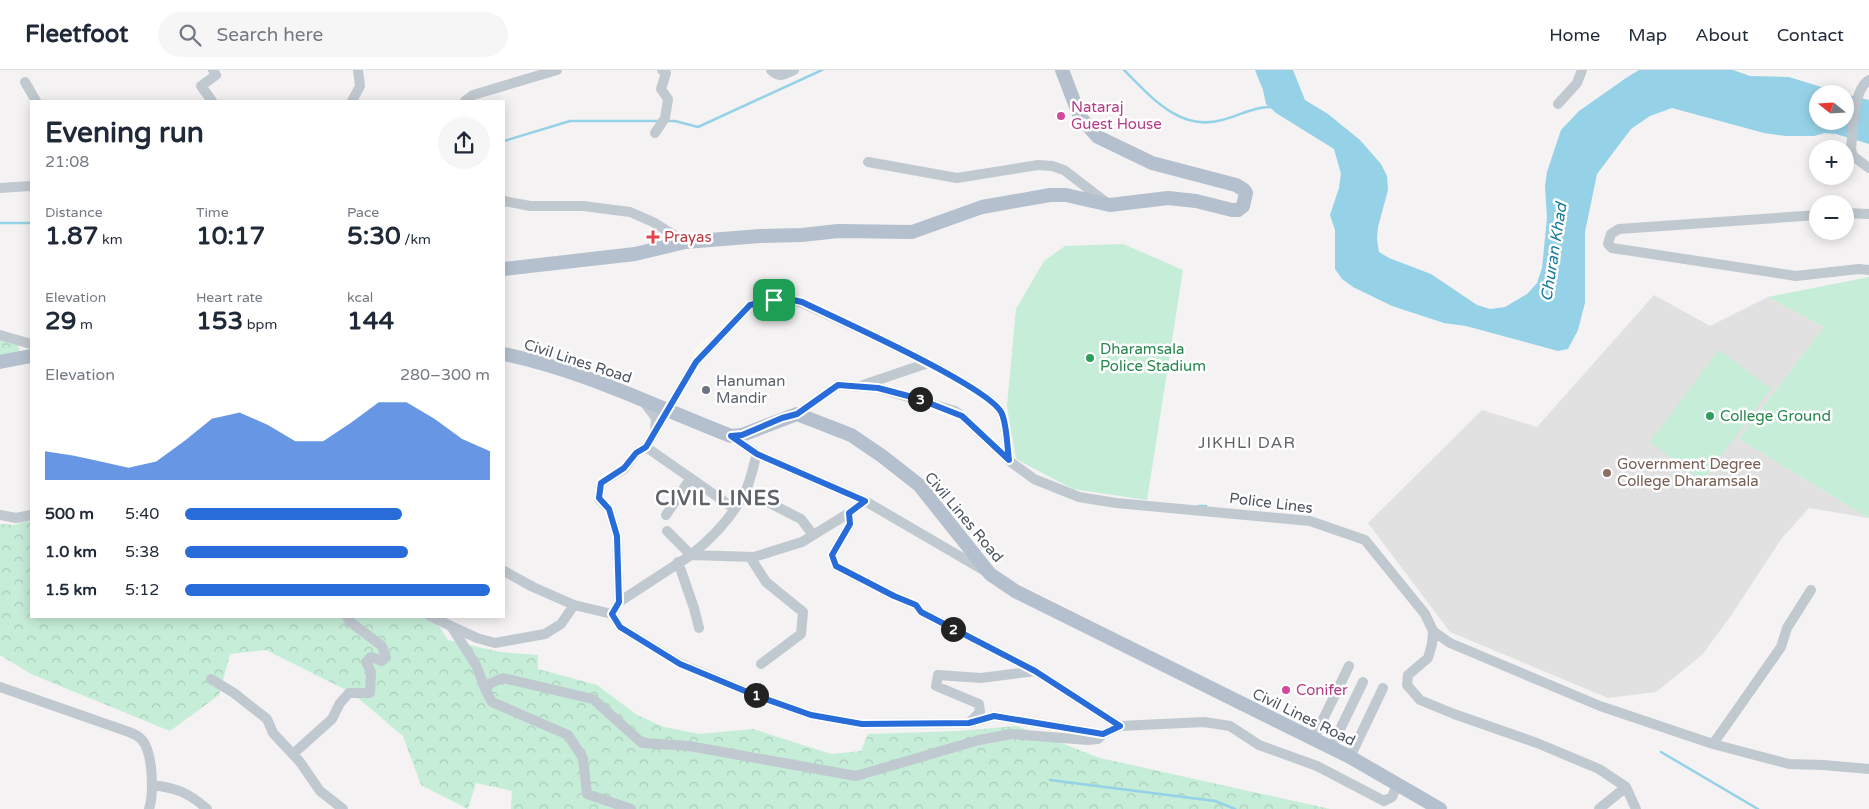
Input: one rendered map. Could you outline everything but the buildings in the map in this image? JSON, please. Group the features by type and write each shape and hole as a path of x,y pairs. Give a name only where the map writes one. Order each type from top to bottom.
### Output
{"main road":[{"path":"505,269 635,254 685,242 838,231 912,232 982,207 1050,195 1066,195 1110,205 1163,198 1196,201 1236,210 1243,206 1246,196 1244,190 1230,183 1152,163 1098,137 1080,118 1062,70"},
{"path":"0,362 29,350"},
{"name":"Civil Lines Road","path":"505,354 570,372 609,386 666,411 731,436"},
{"path":"731,436 742,435 782,418 797,414"},
{"name":"Civil Lines Road","path":"797,414 850,435 882,456 918,485 990,574 1015,591 1350,757 1440,809"}],"street":[{"path":"211,100 201,86 216,75 213,70"},
{"path":"353,100 360,86 358,70"},
{"path":"467,100 473,95 557,70"},
{"path":"655,133 665,118 668,99 661,89 666,73 662,70"},
{"path":"771,70 781,76 794,70"},
{"path":"1558,104 1577,83 1582,70"},
{"path":"1869,80 1865,82 1858,93 1850,149 1853,156 1869,168"},
{"path":"25,82 35,100"},
{"path":"868,162 957,178 1038,164 1052,166 1064,170 1110,205"},
{"path":"0,188 30,186"},
{"path":"505,201 530,206 583,206 630,212 653,222 685,242"},
{"path":"1854,213 1869,214"},
{"path":"1809,216 1619,229 1611,234 1608,244 1612,248 1796,276 1859,269 1869,270"},
{"path":"619,602 617,536 609,509 599,498 601,483 624,468 636,453 646,447 696,362 750,305 789,299 802,302 968,384 997,405 1002,414 1009,460"},
{"path":"0,335 29,350"},
{"path":"859,386 928,364"},
{"name":"Police Lines","path":"797,414 838,385 878,388 955,411 1009,460 1034,478 1079,497 1310,521 1365,540 1424,614 1433,630"},
{"path":"643,401 656,418 655,432"},
{"path":"731,436 757,454 865,501 990,574"},
{"path":"646,447 734,509"},
{"path":"612,614 619,602 691,555 708,541 746,491 757,454"},
{"path":"666,515 690,479"},
{"path":"746,491 801,519 814,535"},
{"path":"667,531 691,555 754,557 802,542 865,501"},
{"path":"849,513 850,524 832,555 836,566 894,596 916,605 921,612 1035,671 1120,726"},
{"path":"0,515 16,518 30,515"},
{"path":"750,557 766,582 803,612 801,634 761,664"},
{"path":"678,562 699,628"},
{"path":"505,572 533,587 574,605 612,614 620,627 680,664 757,696 811,715 862,724 969,723 994,716 1103,734"},
{"path":"1712,744 1781,648 1787,628 1811,590"},
{"path":"434,618 477,638 495,643 545,634 561,624 574,605"},
{"path":"293,754 332,719 340,703 348,694 370,693 371,672 366,662 371,657 382,661 386,657 382,646 349,621 348,618"},
{"path":"451,626 476,665 492,702 568,735 583,758 587,794 631,809"},
{"path":"1433,630 1450,642 1600,706 1712,744 1789,764 1869,769"},
{"path":"1433,630 1428,658 1408,675 1407,685 1420,700 1537,743 1598,769 1626,787 1636,809"},
{"path":"1313,740 1349,666"},
{"path":"969,723 980,712 979,704 936,686 938,675 982,678 1035,671"},
{"path":"211,678 267,718 273,733 300,762 320,791 343,809"},
{"path":"486,691 489,684 503,678 593,699 642,743 689,746 856,776 978,740 1011,734 1088,740 1098,738 1120,726 1204,722 1230,726 1259,745 1317,766 1384,801 1392,797 1397,785"},
{"path":"1331,748 1363,682"},
{"path":"0,687 138,736 144,741 147,750 152,785 152,798 149,809"},
{"path":"1350,757 1383,688"},
{"path":"152,785 174,788 188,795 207,809"},
{"path":"1599,809 1626,787"}],"shaded area":[{"name":"Government Degree College Dharamsala","path":"1654,295 1710,326 1768,297 1824,327 1739,439 1869,518 1809,508 1782,538 1730,617 1702,655 1656,692 1608,698 1450,632 1368,523 1482,410 1537,427"},
{"path":"743,305 746,307 696,357 692,356 696,348"}],"green space":[{"name":"Dharamsala Police Stadium","path":"1123,244 1183,270 1147,500 1073,489 1016,459 1007,406 1016,309 1044,261 1065,246"},
{"path":"1869,277 1869,518 1739,439 1824,327 1768,297"},
{"path":"0,340 18,345 20,353 0,355"},
{"name":"College Ground","path":"1719,350 1771,389 1702,481 1650,442"},
{"path":"30,520 30,618 433,618 448,640 500,652 538,655 538,669 597,685 637,715 664,727 699,734 753,729 831,754 861,751 868,734 959,731 1017,726 1100,758 1330,809 511,809 512,791 476,783 468,809 421,785 403,736 352,693 266,650 230,654 219,695 170,731 31,674 0,655 0,524 14,525"}],"water":[{"name":"Churan Khad","path":"1255,70 1293,70 1305,100 1328,114 1360,140 1381,164 1387,176 1388,190 1378,227 1379,252 1389,258 1431,274 1477,305 1490,309 1505,307 1527,294 1537,283 1542,268 1547,218 1545,186 1547,172 1561,130 1579,111 1639,70 1733,70 1750,76 1789,77 1815,85 1809,85 1809,130 1854,130 1854,96 1869,100 1869,144 1836,134 1786,136 1764,133 1672,108 1650,116 1631,129 1597,174 1585,232 1585,303 1578,330 1568,349 1558,351 1466,326 1444,323 1392,306 1353,287 1342,279 1335,269 1335,230 1330,215 1339,188 1341,174 1334,149 1276,113 1266,104"}],"waterway":[{"path":"667,121 675,121 698,127 822,70"},
{"path":"1124,70 1167,110 1193,121 1222,120 1253,110 1271,107"},
{"path":"505,141 570,121 659,121"},
{"path":"0,223 30,223"},
{"path":"1198,506 1206,506"},
{"path":"1661,752 1758,809"},
{"path":"1050,780 1215,801 1235,809"}],"place":[{"name":"Nataraj Guest House","path":"1061,116"},
{"name":"Prayas","path":"653,237"},
{"name":"Dharamsala Police Stadium","path":"1090,358"},
{"name":"Hanuman Mandir","path":"706,390"},
{"name":"College Ground","path":"1710,416"},
{"name":"Government Degree College Dharamsala","path":"1607,473"},
{"name":"Conifer","path":"1286,690"}],"district":[{"name":"JIKHLI DAR","path":"1247,442"},
{"name":"CIVIL LINES","path":"718,498"}],"route":[{"path":"789,299 802,302 968,384 997,405 1002,414 1009,460 955,411 916,398 868,386 838,385 797,414 782,418 742,435 731,436 757,454 865,501 849,513 850,524 832,555 836,566 894,596 916,605 921,612 1035,671 1120,726 1103,734 994,716 969,723 862,724 811,715 757,696 680,664 620,627 612,614 619,602 617,536 609,509 599,498 601,483 624,468 636,453 646,447 696,362 750,305 774,300 789,299"}]}
